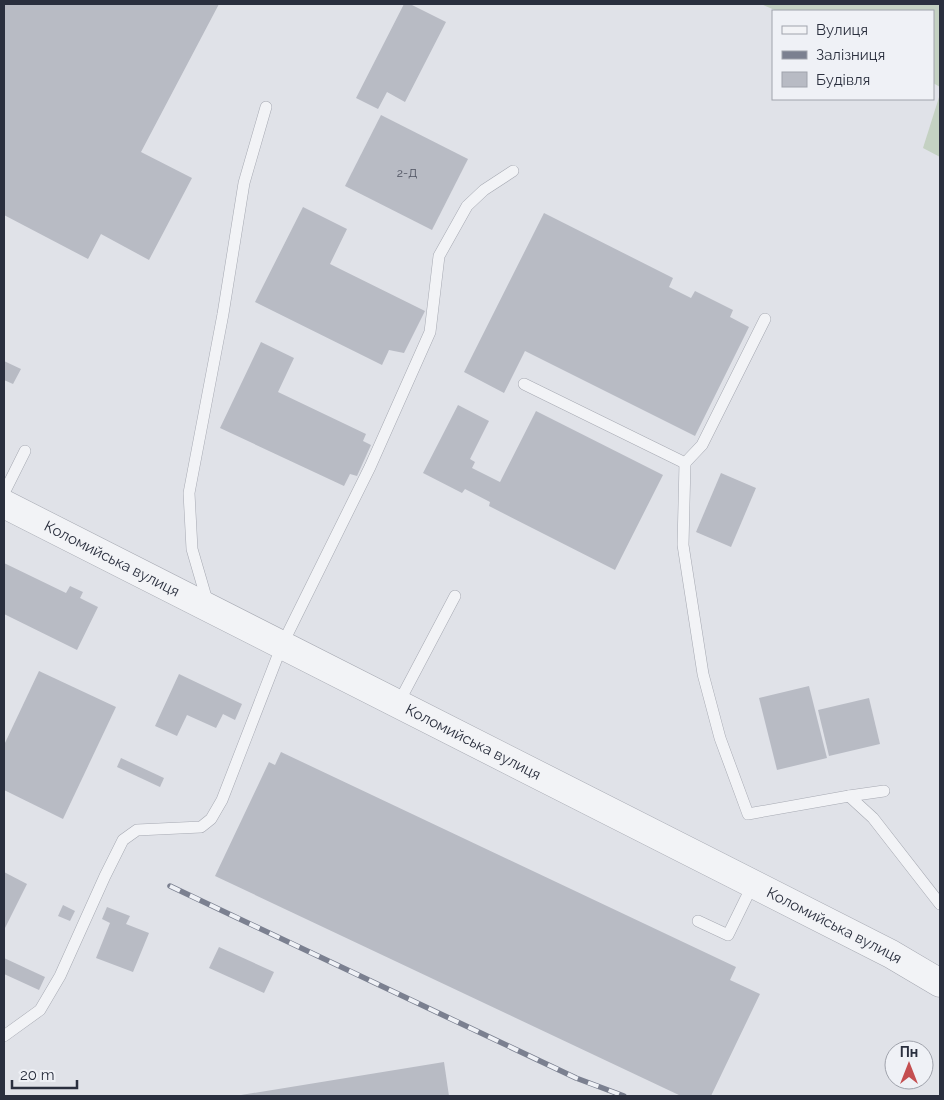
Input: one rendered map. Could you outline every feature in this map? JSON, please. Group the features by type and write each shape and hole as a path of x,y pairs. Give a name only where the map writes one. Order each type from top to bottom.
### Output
{"street":[{"name":"Коломийська вулиця","path":"4,504 891,954 940,983"}],"lane":[{"path":"209,608 192,548 189,493 223,314 244,183 266,107"},
{"path":"4,1036 40,1010 60,976 123,840 137,830 201,827 211,819 222,800 282,645 370,467 430,332 438,256 467,206 484,190 513,171"},
{"path":"765,319 702,444 685,463 683,545 703,674 720,738 748,814 884,791"},
{"path":"524,384 685,463"},
{"path":"4,493 25,451"},
{"path":"398,704 455,596"},
{"path":"849,796 873,818 940,904"},
{"path":"698,921 728,935 753,884"}],"green space":[{"path":"761,4 940,4 940,87 934,84 934,10 775,10"},
{"path":"940,94 940,157 923,148"}],"building":[{"path":"4,4 219,4 141,152 192,178 149,260 101,234 88,259 4,215"},
{"path":"404,4 410,4 446,22 405,102 387,92 378,109 356,98"},
{"path":"381,115 468,159 432,230 345,186"},
{"path":"303,207 347,229 330,264 425,311 404,353 389,350 382,365 255,302"},
{"path":"544,213 673,278 669,287 691,298 695,291 733,310 730,317 749,327 695,436 525,351 504,393 464,372"},
{"path":"261,342 294,358 278,392 366,434 363,441 371,445 357,476 350,474 344,486 220,428"},
{"path":"4,361 21,369 13,384 4,380"},
{"path":"458,405 489,421 470,459 475,462 472,468 500,482 536,411 663,475 615,570 489,506 490,502 465,489 462,493 423,473"},
{"path":"721,473 756,488 731,547 696,532"},
{"path":"4,563 66,593 70,586 83,592 80,598 98,607 77,650 4,614"},
{"path":"39,671 116,707 63,819 4,790 4,745"},
{"path":"179,674 242,704 235,720 223,714 216,728 187,715 177,736 155,726"},
{"path":"809,686 827,758 777,770 759,698"},
{"path":"869,698 880,744 829,756 818,710"},
{"path":"281,752 736,967 730,980 760,994 711,1096 681,1096 215,876 269,762 275,765"},
{"path":"121,758 164,778 160,787 117,767"},
{"path":"4,872 27,884 4,930"},
{"path":"63,905 75,911 70,921 58,916"},
{"path":"107,907 130,916 126,924 149,933 133,972 96,958 110,923 102,919"},
{"path":"219,947 274,972 264,993 209,968"},
{"path":"4,958 45,977 39,990 4,974"},
{"path":"444,1062 449,1096 241,1096 241,1095"}],"railway":[{"path":"170,886 576,1078 624,1096"}]}
